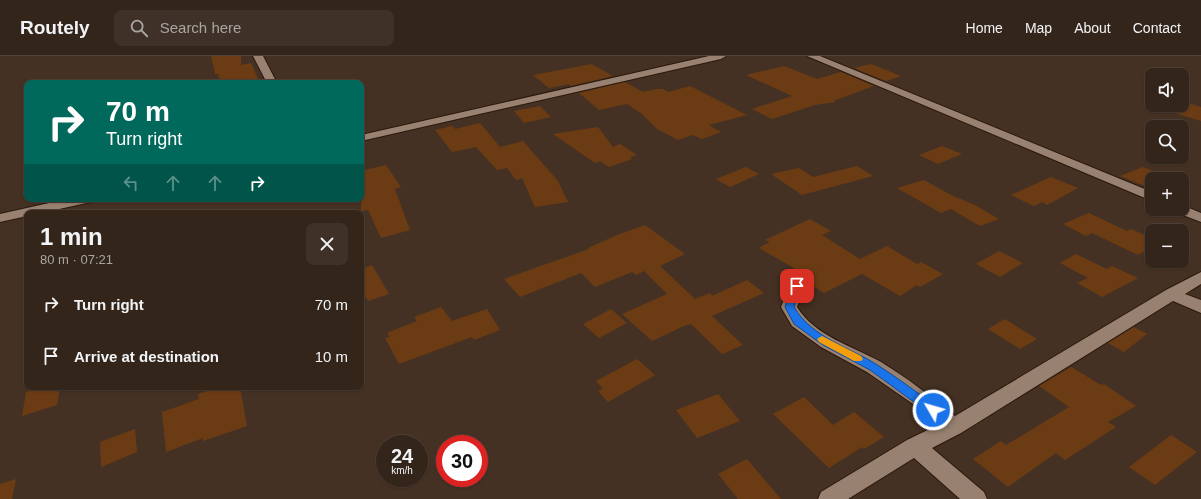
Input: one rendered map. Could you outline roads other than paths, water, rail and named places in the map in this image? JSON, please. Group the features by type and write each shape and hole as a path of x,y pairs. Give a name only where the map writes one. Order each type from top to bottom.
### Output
{"street":[{"path":"258,56 270,80"},
{"path":"364,137 721,56"},
{"path":"812,56 1145,194"},
{"path":"36,210 72,202"},
{"path":"0,218 24,213"},
{"path":"1189,213 1201,218"},
{"path":"829,499 915,446 954,427 1201,277"},
{"path":"797,286 789,307 798,322 827,343 874,368 923,401 954,427"},
{"path":"1172,294 1201,307"},
{"path":"915,446 976,499"}]}
